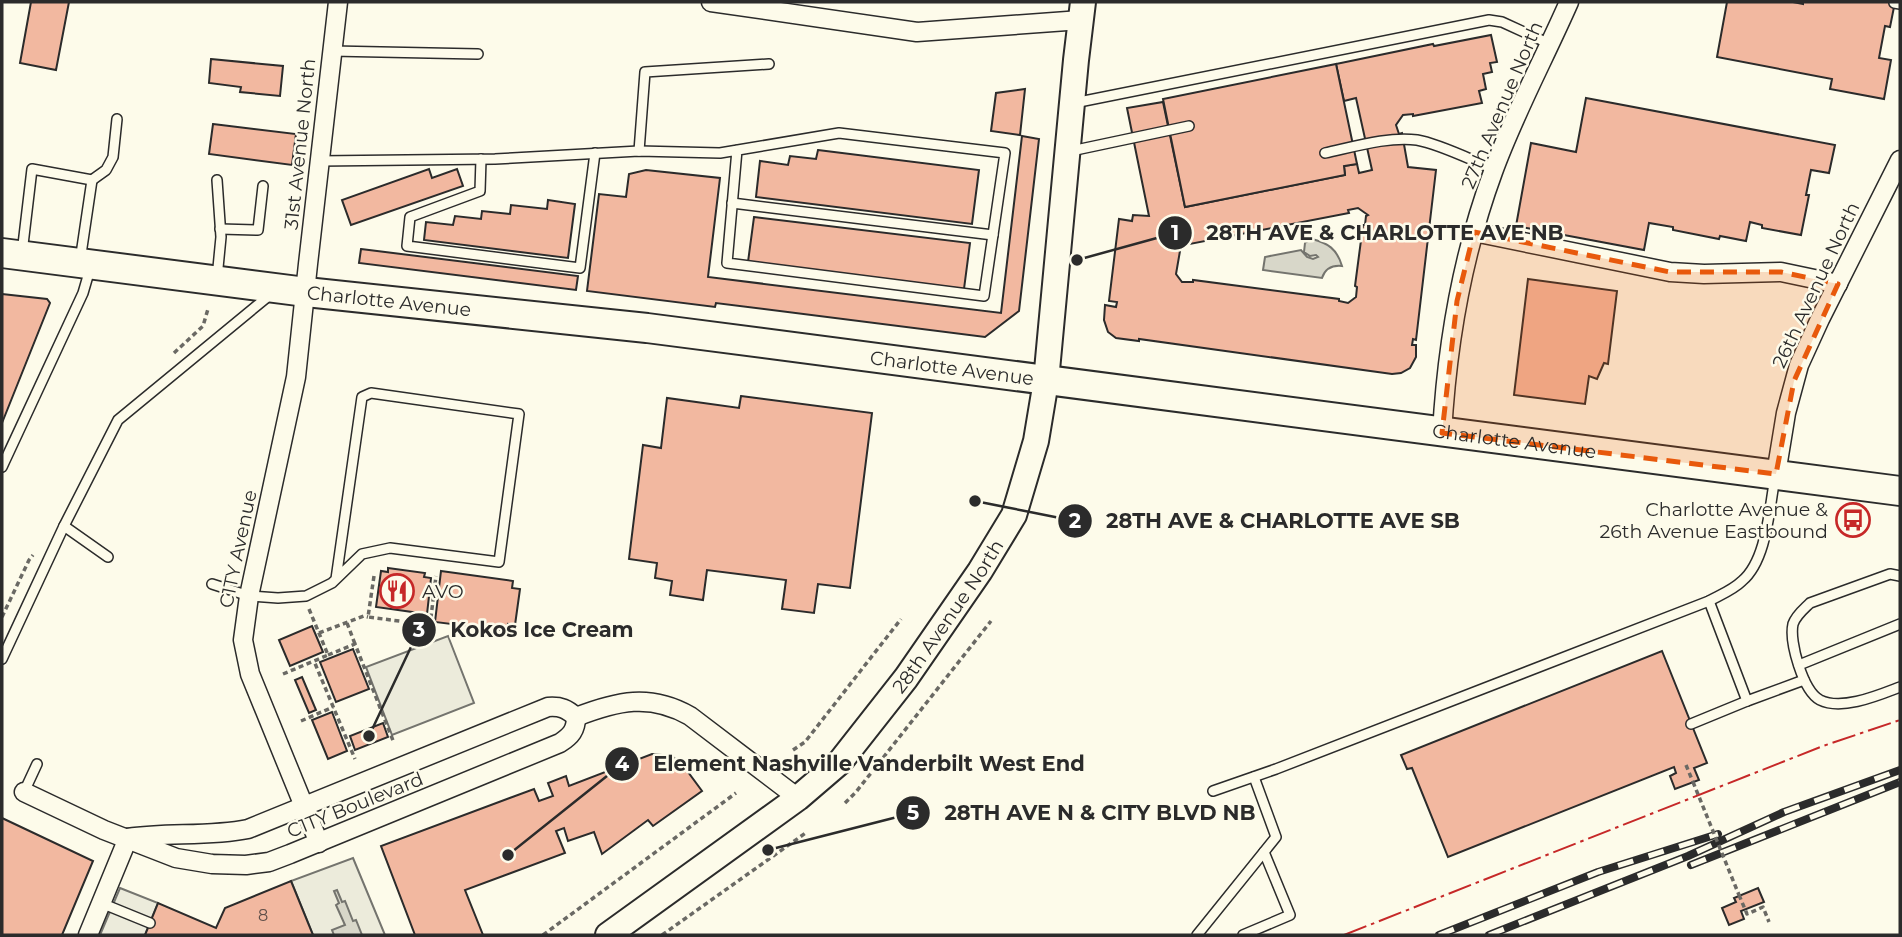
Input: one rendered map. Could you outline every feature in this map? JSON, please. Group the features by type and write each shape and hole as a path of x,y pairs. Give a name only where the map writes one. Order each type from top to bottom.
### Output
{"main road":[{"name":"28th Avenue North","path":"608,935 798,798 840,762 906,678 980,571 1014,515 1036,442 1046,381 1082,11"},
{"name":"Charlotte Avenue","path":"12,254 293,289 647,328 1900,491"}],"street":[{"name":"31st Avenue North","path":"293,289 319,161 338,2"},
{"path":"711,2 917,32 1082,11"},
{"name":"27th Avenue North","path":"1442,433 1444,393 1466,258 1494,169 1569,2"},
{"name":"26th Avenue North","path":"1776,474 1794,381 1809,343 1900,160"},
{"path":"1474,232 1670,272 1781,272 1838,284"},
{"name":"C1TY Avenue","path":"293,289 296,377 248,596 243,640 246,663 318,843"},
{"path":"576,717 604,705 628,701 649,701 670,706 690,716 798,798"},
{"name":"C1TY Boulevard","path":"24,792 104,830 176,858 231,866 269,862 560,743 571,736 576,727 576,717 566,709 548,707 264,823 228,833 128,838"},
{"path":"88,935 128,838"}],"lane":[{"path":"1072,104 1489,20 1502,22 1550,44"},
{"path":"332,51 478,54"},
{"path":"639,151 645,72 769,64"},
{"path":"12,254 32,169 92,180 106,170 113,157 117,119"},
{"path":"1068,152 1189,126"},
{"path":"319,161 481,159 639,151 720,153 737,150 839,133 1005,153 984,296 727,263 737,150"},
{"path":"1325,153 1379,142 1420,140 1494,169"},
{"path":"481,159 480,191 410,217 407,246 580,268 595,153"},
{"path":"2,467 83,293 92,180"},
{"path":"217,180 220,229 217,279"},
{"path":"220,229 258,230 263,186"},
{"path":"732,204 993,235"},
{"path":"2,659 118,420 293,289"},
{"path":"212,583 248,596 306,596 331,583 336,579 362,554 390,548 499,562 519,414 371,393 362,397 336,579"},
{"path":"1213,791 1709,601 1742,582 1758,562 1776,474"},
{"path":"64,527 108,557"},
{"path":"1900,576 1890,574 1810,603 1800,612 1794,623 1792,636 1804,680 1820,700 1858,701 1900,687"},
{"path":"1709,601 1747,701"},
{"path":"1799,665 1900,624"},
{"path":"1691,724 1804,680"},
{"path":"24,792 37,764"},
{"path":"1197,935 1276,837 1254,777"},
{"path":"1243,935 1290,915 1264,852"},
{"path":"101,903 150,923"}],"path":[{"path":"368,617 374,576"},
{"path":"319,633 364,616 430,625 436,576"},
{"path":"306,596 328,655"},
{"path":"793,750 805,742 901,620"},
{"path":"845,803 991,621"},
{"path":"347,623 394,743"},
{"path":"283,674 355,644"},
{"path":"314,661 355,759"},
{"path":"301,721 333,707"},
{"path":"1686,765 1747,914 1763,907 1769,922"},
{"path":"543,935 736,793"},
{"path":"662,935 807,832"}],"highlighted area":[{"path":"1474,232 1670,272 1781,272 1838,284 1794,381 1776,474 1442,433 1457,301"}],"shaded area":[{"path":"1312,239 1331,248 1342,266 1329,268 1322,278 1263,270 1265,257 1301,250 1307,257 1318,257 1304,252 1305,243"},
{"path":"448,636 474,703 392,735 366,667"},
{"path":"353,858 385,935 313,935 291,881"},
{"path":"120,888 158,903 145,935 100,935"},
{"path":"337,890 362,935 334,935 332,930 345,925 336,905 339,903 334,891"}],"building":[{"path":"31,2 69,2 56,70 20,63"},
{"path":"1727,2 1895,2 1890,27 1885,26 1879,58 1891,60 1884,99 1830,89 1832,79 1717,57"},
{"path":"1491,35 1497,62 1490,63 1492,72 1483,74 1486,89 1479,91 1482,103 1413,116 1403,115 1396,125 1399,134 1402,133 1408,167 1436,170 1416,340 1413,339 1412,345 1416,345 1416,357 1410,368 1392,374 1116,338 1108,332 1104,320 1105,305 1116,307 1117,302 1109,301 1119,219 1132,221 1133,215 1149,216 1127,108 1163,102 1185,207 1345,175 1344,166 1357,164 1359,173 1372,170 1356,98 1344,101 1336,64 1433,44 1434,46","holes":["1358,208 1368,215 1363,225 1356,297 1348,303 1339,299 1193,280 1182,282 1176,274 1179,246 1349,213 1348,210"]},
{"path":"211,59 283,66 280,96 240,92 241,87 209,83"},
{"path":"1336,64 1357,164 1344,166 1345,175 1185,207 1163,99"},
{"path":"1025,89 1020,135 991,131 996,93"},
{"path":"1586,98 1835,145 1829,173 1811,170 1801,235 1762,228 1762,225 1750,222 1746,241 1720,236 1719,239 1649,223 1644,250 1516,226 1531,143 1576,152"},
{"path":"213,124 296,134 292,165 209,154"},
{"path":"1022,136 1039,139 1019,311 985,337 716,303 715,307 587,291 599,194 626,197 629,174 646,170 720,178 708,277 1001,313"},
{"path":"818,150 979,170 972,224 756,197 760,161 788,165 790,156 816,159"},
{"path":"429,169 432,178 457,169 463,186 351,225 342,200"},
{"path":"548,200 575,204 568,258 424,240 426,222 453,225 455,216 481,219 482,211 510,214 511,205 547,209"},
{"path":"754,217 970,243 964,289 748,262"},
{"path":"361,249 578,276 576,290 359,263"},
{"path":"1528,279 1617,291 1608,364 1604,363 1597,379 1589,376 1585,404 1514,395"},
{"path":"2,294 47,299 50,303 2,423"},
{"path":"741,396 872,413 850,588 818,584 814,613 782,609 786,580 707,570 703,600 670,595 672,581 655,578 657,563 629,559 643,445 661,448 667,398 739,408"},
{"path":"388,568 425,573 424,577 431,578 427,614 376,607 381,571 388,572"},
{"path":"441,571 513,581 512,588 520,589 515,625 508,624 507,631 435,622"},
{"path":"312,626 323,652 290,666 279,640"},
{"path":"353,649 369,689 336,702 320,662"},
{"path":"1662,651 1707,763 1694,768 1699,780 1675,789 1670,776 1676,773 1674,767 1448,857 1412,768 1407,769 1401,755"},
{"path":"302,677 316,710 309,713 295,680"},
{"path":"332,712 347,751 328,759 312,720"},
{"path":"383,723 388,737 355,750 350,736"},
{"path":"652,754 672,756 702,791 653,826 648,820 602,854 594,832 568,841 564,828 556,831 565,853 465,890 483,935 415,935 381,846 534,789 539,801 553,796 548,783 566,776 569,786"},
{"path":"2,818 93,861 62,935 2,935"},
{"path":"291,881 313,935 145,935 158,903 216,928 225,908"},
{"path":"1758,888 1764,902 1741,911 1744,919 1729,925 1722,908 1736,902 1734,898"}],"railway":[{"path":"1489,935 1688,856 1784,812 1900,770"},
{"path":"1691,865 1900,782"},
{"path":"1439,935 1598,872 1718,834"}],"power":[{"path":"1344,935 1823,746 1900,720"}],"place":[{"name":"28TH AVE & CHARLOTTE AVE NB","path":"1077,260"},
{"name":"28TH AVE & CHARLOTTE AVE SB","path":"975,501"},
{"name":"Charlotte Avenue & 26th Avenue Eastbound","path":"1853,520"},
{"name":"AVO","path":"397,591"},
{"name":"Kokos Ice Cream","path":"369,736"},
{"name":"28TH AVE N & CITY BLVD NB","path":"768,850"},
{"name":"Element Nashville Vanderbilt West End","path":"508,855"}]}
